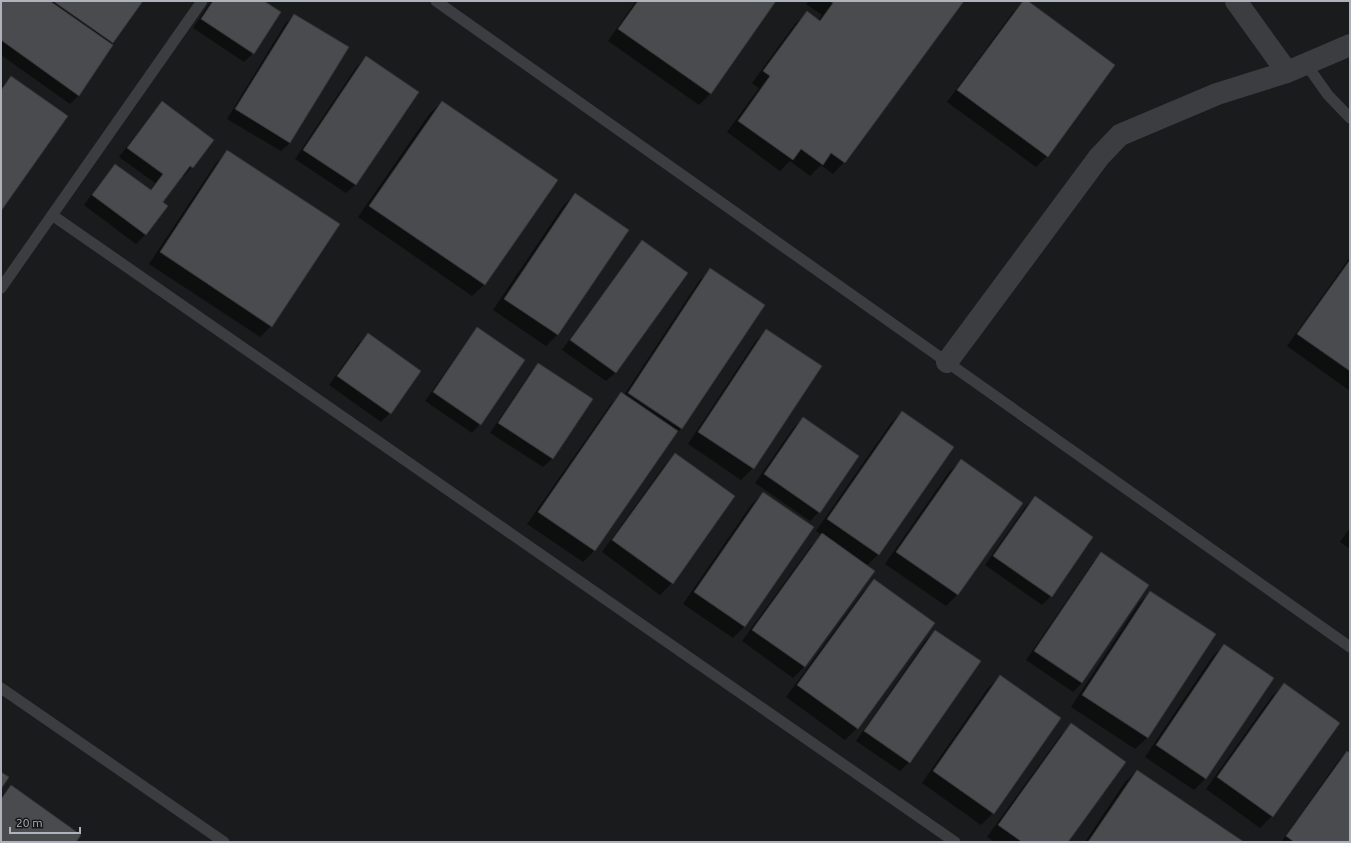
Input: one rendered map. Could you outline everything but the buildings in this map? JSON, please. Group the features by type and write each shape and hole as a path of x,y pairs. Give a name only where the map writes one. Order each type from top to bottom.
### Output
{"street":[{"path":"1236,1 1297,68"},
{"path":"947,362 1099,157 1120,135 1217,94 1297,68 1350,45"}],"lane":[{"path":"1,288 202,1"},
{"path":"436,1 1350,647"},
{"path":"1297,68 1328,95 1350,118"},
{"path":"52,215 955,842"},
{"path":"1,688 224,842"}]}
